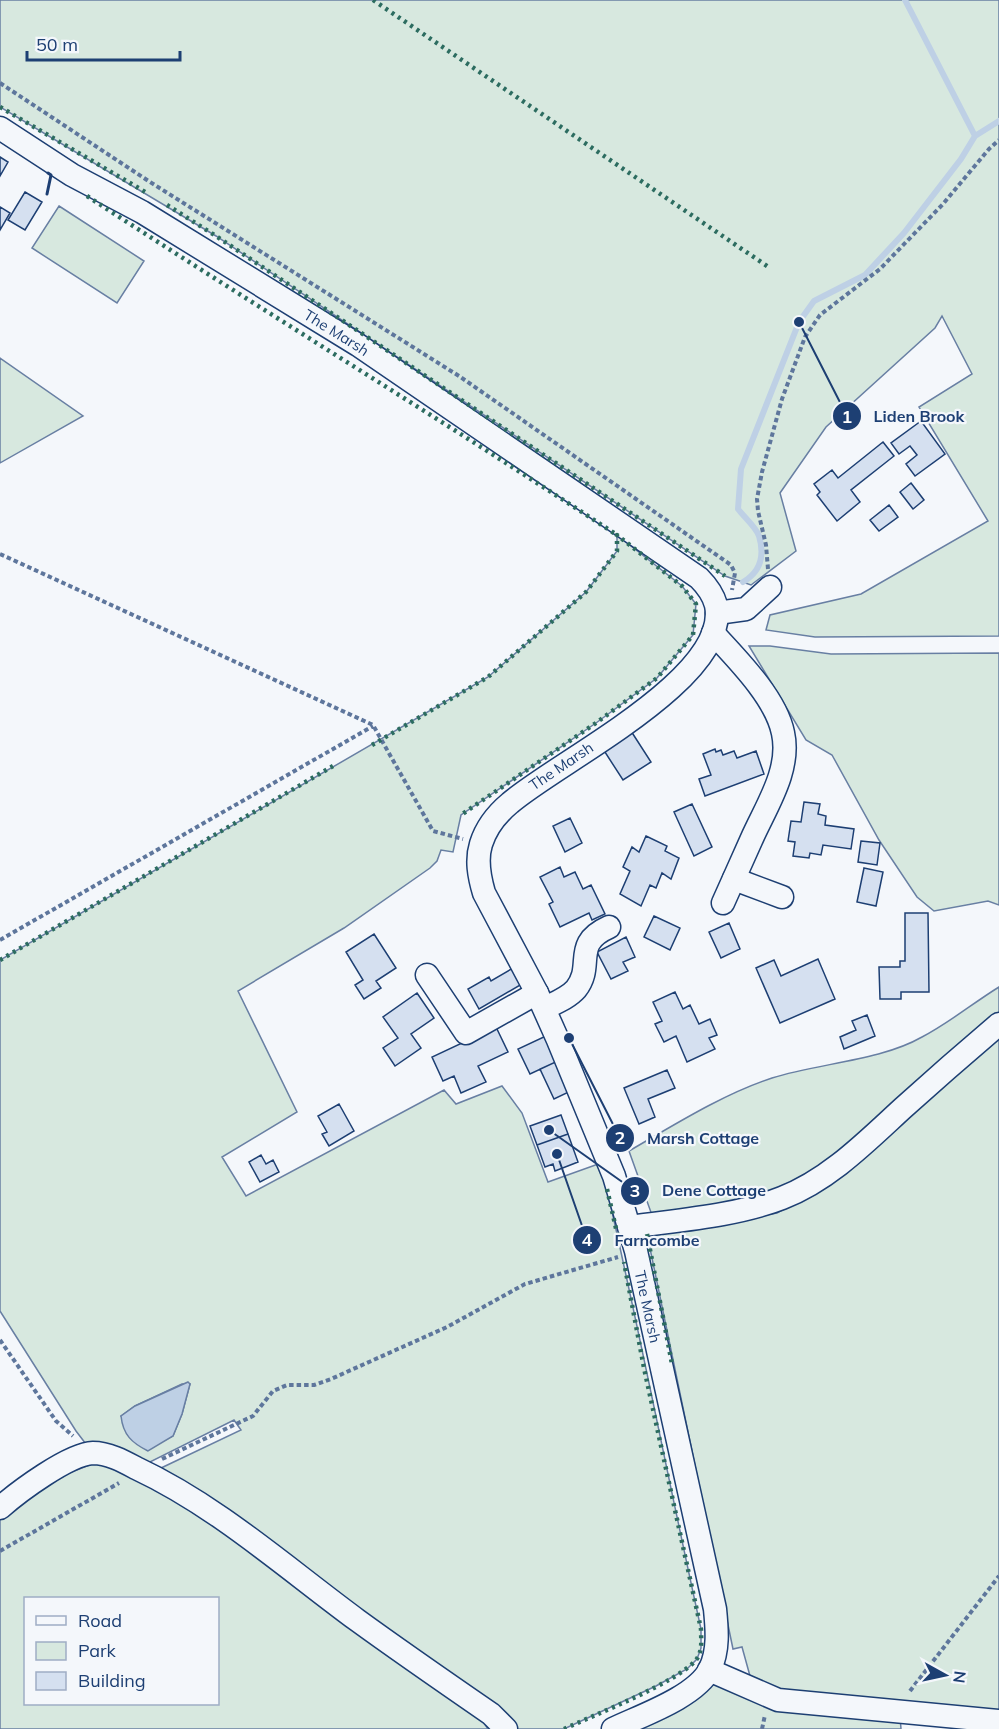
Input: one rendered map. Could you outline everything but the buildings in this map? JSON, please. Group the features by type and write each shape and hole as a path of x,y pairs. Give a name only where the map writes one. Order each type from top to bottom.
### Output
{"street":[{"name":"The Marsh","path":"0,128 72,175 152,218 358,345 699,578 708,588 715,616 700,657 686,674 622,726 527,789 510,803 497,817 481,843 479,867 484,893 541,1001 602,1145 630,1227 715,1609 716,1644 709,1670"},
{"path":"723,903 780,777 785,747 783,731 769,701 748,672 715,616 746,609 770,587"},
{"path":"734,879 782,897"},
{"path":"427,975 466,1033 541,1001 566,998 576,989 583,975 589,942 593,935 609,927"},
{"path":"630,1227 745,1209 774,1201 800,1190 864,1144 999,1024"},
{"path":"0,1508 17,1492 57,1468 91,1453 105,1454 143,1471 200,1503 491,1714 506,1729"},
{"path":"613,1729 689,1691 709,1670 778,1700 999,1721"}],"path":[{"path":"0,83 160,188 459,376 731,566 735,573 732,590 715,616"},
{"path":"770,587 766,545 757,499 764,463 782,399 805,337 819,315 880,269 999,140"},
{"path":"0,554 374,725 433,831 481,843"},
{"path":"0,940 374,725"},
{"path":"0,1551 132,1474 143,1471 168,1456 253,1416 273,1391 287,1385 314,1385 332,1379 447,1327 525,1284 636,1251"},
{"path":"0,1340 56,1421 91,1453"},
{"path":"898,1711 913,1686 999,1576"}],"green space":[{"path":"0,0 999,0 999,636 815,637 766,630 770,615 861,594 988,521 919,407 972,374 942,316 935,328 826,427 780,493 796,551 751,585 725,576 216,236 0,107"},
{"path":"59,206 144,261 117,303 32,248"},
{"path":"0,358 83,416 0,463"},
{"path":"617,535 682,586 696,604 693,635 657,678 596,723 461,815 453,852 441,850 437,861 430,868 344,928 238,991 297,1112 222,1157 246,1196 444,1090 456,1104 502,1086 522,1113 548,1182 601,1163 701,1629 701,1648 697,1659 687,1669 564,1729 513,1729 159,1469 241,1430 234,1420 148,1463 89,1448 76,1431 0,1311 0,960 488,677 586,592 617,551","holes":["182,1384 190,1384 173,1436 157,1444 121,1416 135,1406"]},
{"path":"749,646 770,646 831,654 999,653 999,905 988,901 934,911 917,897 879,840 832,755 806,740"},
{"path":"999,987 999,1015 851,1147 779,1193 653,1218 629,1151 735,1092 790,1073 868,1057 905,1045 942,1026"},
{"path":"999,1035 999,1713 765,1688 750,1676 742,1647 733,1649 647,1234 777,1213 825,1186"},
{"path":"97,1462 147,1481 197,1508 478,1714 488,1729 0,1729 0,1518 26,1490"},
{"path":"716,1681 900,1716 901,1729 631,1729"}],"water":[{"path":"188,1382 190,1384 182,1414 173,1436 148,1451 137,1445 126,1433 121,1416 135,1406"}],"waterway":[{"path":"905,0 975,136"},
{"path":"743,582 754,573 760,563 761,543 753,526 738,509 741,469 799,322 814,301 865,275 904,233 961,159 975,136 999,121"}],"hedge":[{"path":"373,0 770,268"},
{"path":"0,107 147,193"},
{"path":"87,196 617,535"},
{"path":"167,205 725,576"},
{"path":"372,745 488,677 586,592 617,551 617,535 682,586 696,604 693,635 657,678 596,723 461,815"},
{"path":"0,960 333,766"},
{"path":"607,1189 620,1246"},
{"path":"647,1234 672,1364"},
{"path":"564,1729 634,1698 672,1678 696,1660 701,1649 701,1629 644,1368 624,1262"}],"wall":[{"path":"47,194 51,175 48,173"}],"place":[{"name":"Liden Brook","path":"799,322"},
{"name":"Marsh Cottage","path":"569,1038"},
{"name":"Dene Cottage","path":"549,1130"},
{"name":"Farncombe","path":"557,1154"}]}
